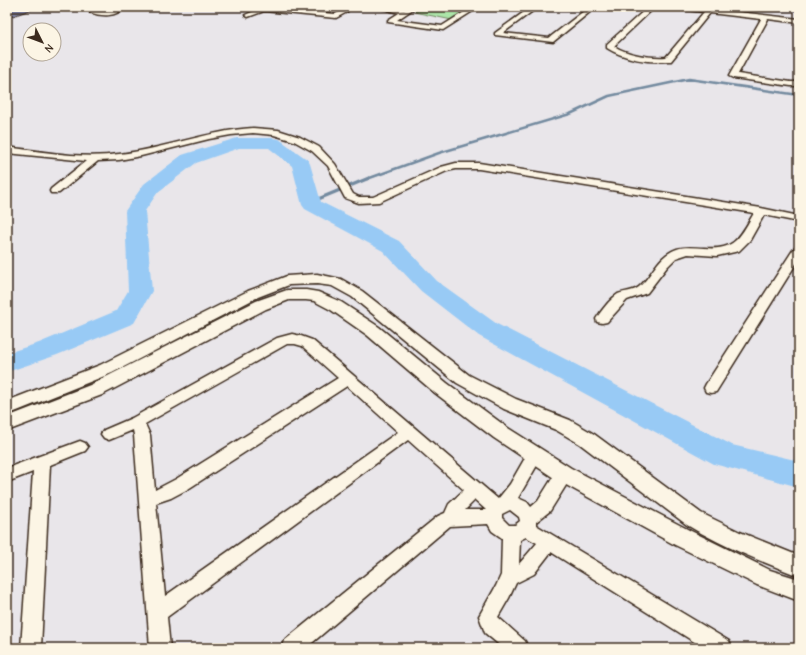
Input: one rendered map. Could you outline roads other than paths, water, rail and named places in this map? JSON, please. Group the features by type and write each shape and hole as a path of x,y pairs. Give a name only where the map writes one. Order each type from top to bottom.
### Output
{"street":[{"path":"92,7 92,11 100,13 116,11 122,7"},
{"path":"379,7 404,12"},
{"path":"413,7 390,21 443,28 476,7"},
{"path":"535,7 497,34 550,40 593,7"},
{"path":"652,7 610,46 613,49 629,54 656,59 668,59 708,11"},
{"path":"677,7 799,22"},
{"path":"248,15 265,8 336,16 344,12"},
{"path":"765,18 733,76 791,84 797,84 799,81"},
{"path":"7,150 75,158 96,158 133,155 187,140 226,133 246,130 268,131 288,135 312,146 326,157 349,196 355,200 375,200 444,169 466,165 487,167 761,211 799,219"},
{"path":"55,192 96,158"},
{"path":"602,319 624,297 638,294 644,289 670,256 679,252 724,252 736,249 742,243 761,211"},
{"path":"711,388 799,250"},
{"path":"7,408 106,369 253,294 287,281 317,279 336,282 357,294 463,379 510,404 563,425 587,439 694,519 724,536 799,566"},
{"path":"7,424 96,390 261,305 287,295 306,295 318,297 336,306 373,331 441,388 501,433 564,474 683,538 765,578 799,590"},
{"path":"109,434 137,422 282,341 299,339 307,343 348,378 498,510"},
{"path":"148,499 165,493 182,484 348,378"},
{"path":"441,388 463,379"},
{"path":"137,422 142,434 160,648"},
{"path":"157,613 409,432"},
{"path":"7,475 80,446"},
{"path":"535,455 516,489 498,510 494,522 501,530 522,527 549,541 722,648"},
{"path":"31,648 42,461"},
{"path":"522,527 544,506 564,474"},
{"path":"452,518 456,509 475,490"},
{"path":"292,648 444,521 452,518 498,510 516,504 520,506 527,514 522,527 510,575 503,592 490,612 489,621 498,632 518,648"},
{"path":"683,538 694,519"},
{"path":"510,575 520,575 526,570 549,541"}],"waterway":[{"path":"367,179 439,153 570,114 609,96 689,79 799,95"},
{"path":"686,80 694,80"},
{"path":"7,363 48,349 125,317 140,291 135,211 151,188 189,159 237,143 273,143 301,164 312,205 391,246 429,286 488,330 725,455 799,474"},
{"path":"311,202 369,178"}]}
